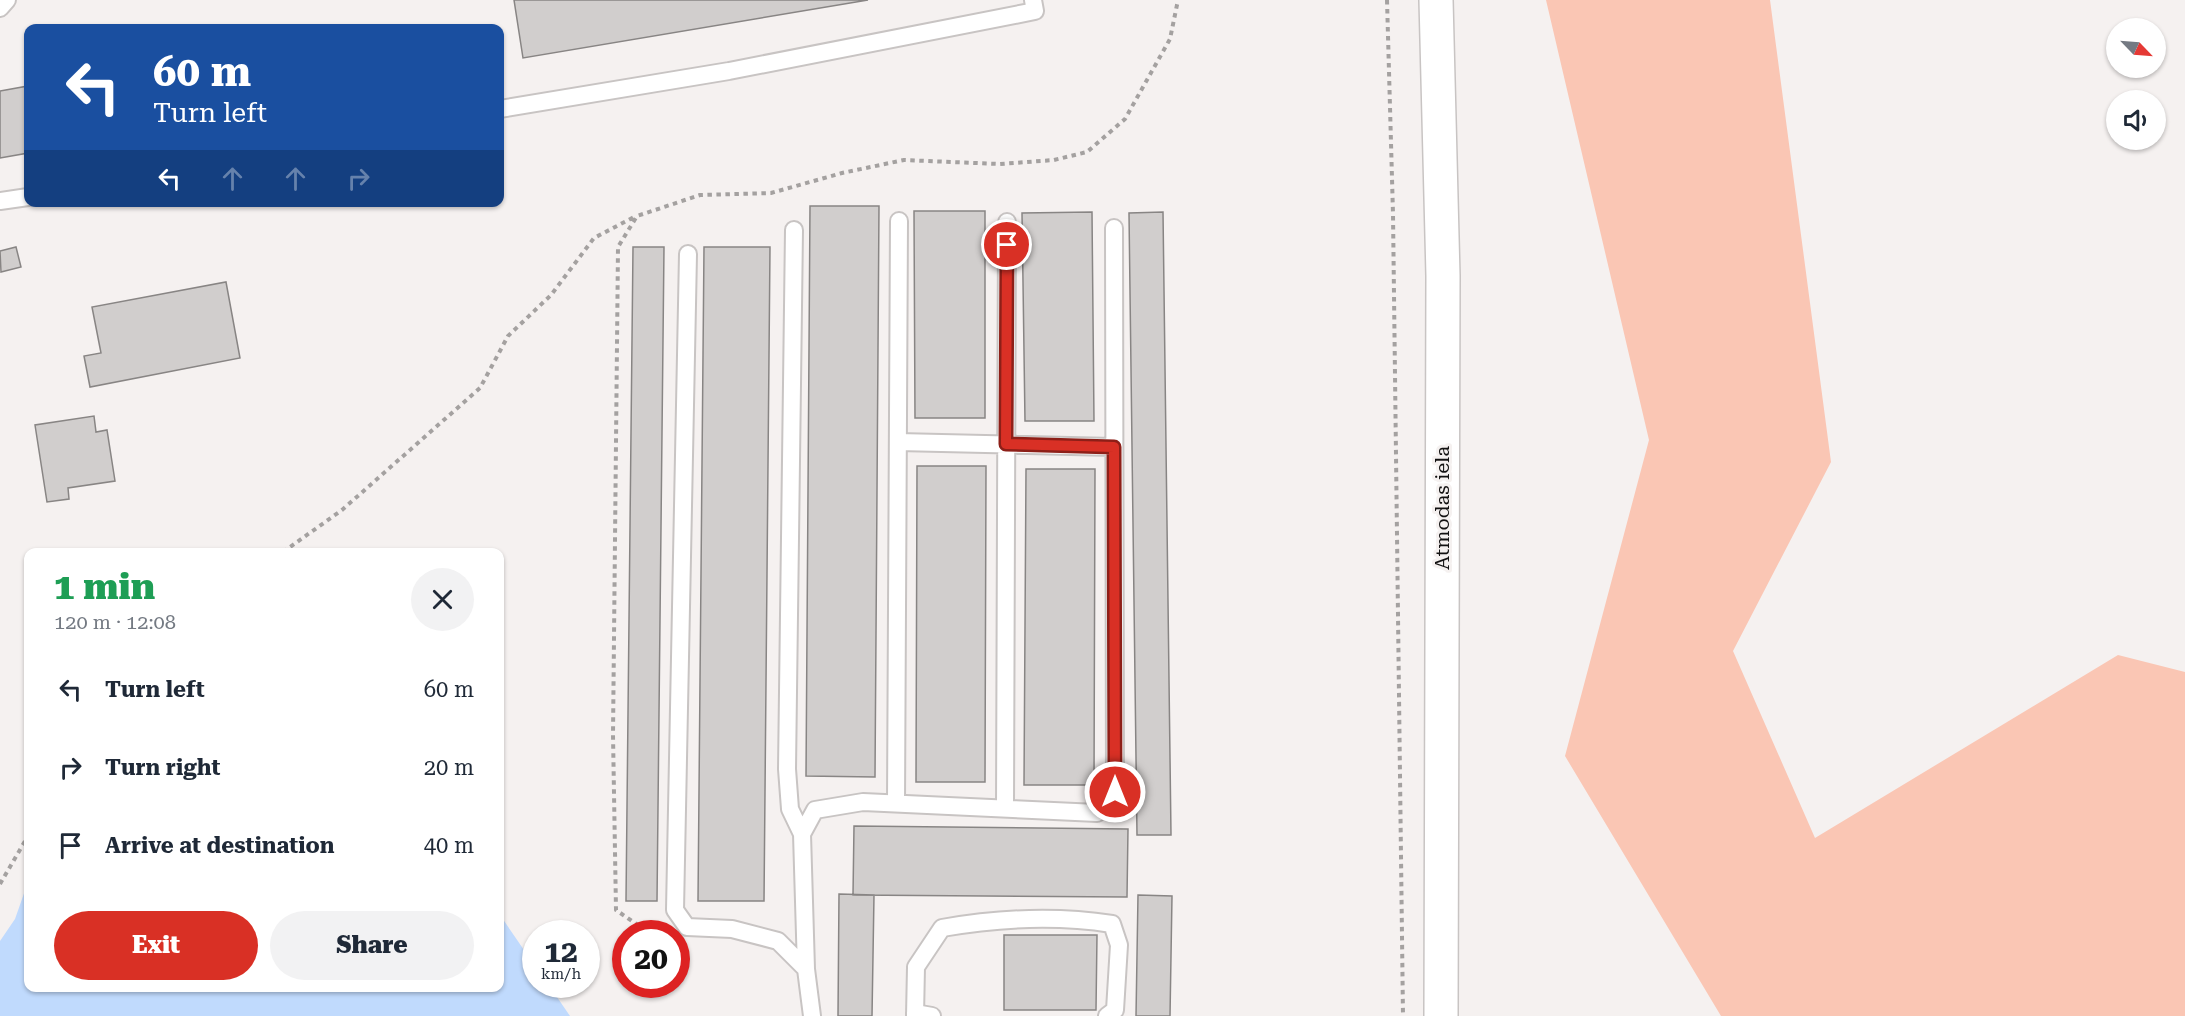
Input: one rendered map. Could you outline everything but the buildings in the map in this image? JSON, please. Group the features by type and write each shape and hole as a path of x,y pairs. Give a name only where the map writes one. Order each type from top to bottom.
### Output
{"main road":[{"name":"Atmodas iela","path":"1436,0 1443,276 1441,1016"}],"lane":[{"path":"0,8 7,0"},
{"path":"504,108 729,71 1035,11 1033,0"},
{"path":"0,201 24,198"},
{"path":"896,803 899,221"},
{"path":"1005,808 1007,222"},
{"path":"802,834 815,810 863,802 1097,813 1109,805 1115,792 1114,228"},
{"path":"794,230 787,769 790,809 802,834 806,969 812,1016"},
{"path":"688,254 675,910 687,927 732,928 778,941 806,969"},
{"path":"898,442 1114,447"},
{"path":"921,1015 916,967 942,928 995,918 1072,918 1112,924 1119,945 1115,1010 1107,1016"}],"path":[{"path":"1387,0 1393,214 1403,1016"},
{"path":"289,548 342,510 480,388 508,336 551,295 594,238 637,216"},
{"path":"0,884 24,843"}],"shaded area":[{"path":"1546,0 1770,0 1831,462 1733,651 1815,838 2118,655 2185,672 2185,1016 1721,1016 1565,756 1649,440"}],"water":[{"path":"24,893 24,992 504,992 504,921 522,947 522,998 558,998 570,1016 0,1016 0,941 15,919"}],"route":[{"path":"1007,245 1006,444 1114,447 1115,792"}]}
